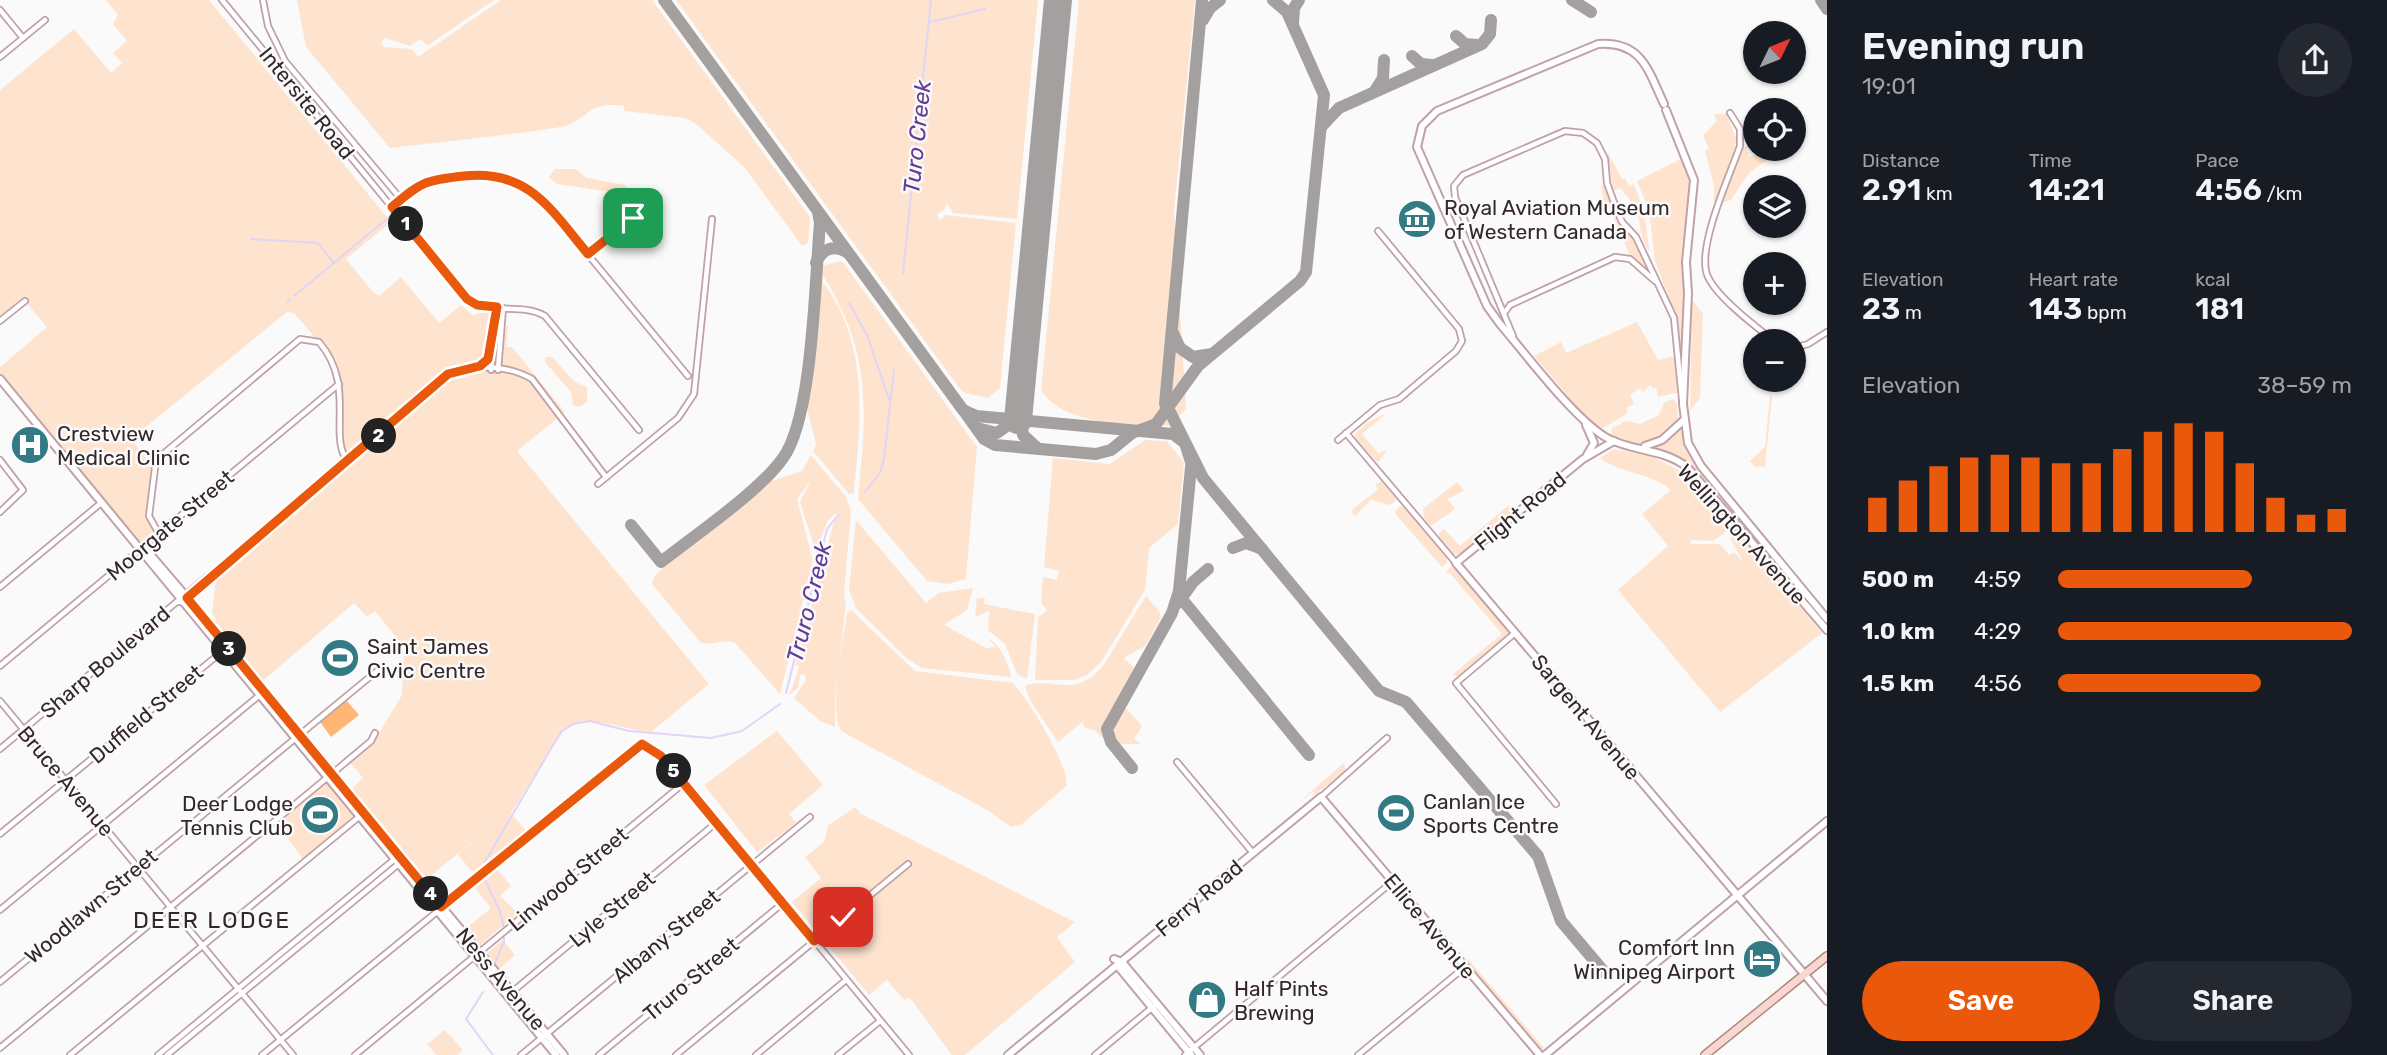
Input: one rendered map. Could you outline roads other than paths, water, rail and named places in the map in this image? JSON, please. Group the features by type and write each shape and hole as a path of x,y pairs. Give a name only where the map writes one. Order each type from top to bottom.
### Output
{"main road":[{"name":"Wellington Avenue","path":"1827,619 1697,461 1688,443 1682,404 1688,293 1686,262 1694,180 1647,67 1637,54 1622,45 1598,44 1442,108 1422,126 1417,141 1420,159 1488,306 1583,419 1614,441 1668,455 1691,471 1827,629"},
{"name":"Ness Avenue","path":"0,379 141,548 149,552 182,599 544,1036 564,1055"},
{"path":"1583,419 1594,441 1583,459"},
{"path":"1639,447 1662,440 1684,420"},
{"name":"Flight Road","path":"1456,563 1583,459 1614,441"},
{"name":"Sargent Avenue","path":"1456,563 1827,1001"},
{"name":"Ferry Road","path":"1008,1055 1321,797"},
{"name":"Ellice Avenue","path":"1321,797 1542,1055"},
{"path":"1542,1055 1827,821"},
{"path":"1705,1055 1827,956"},
{"path":"1120,964 1190,1052 1200,1055"},
{"name":"Ness Avenue","path":"544,1036 556,1055"}],"street":[{"name":"Intersite Road","path":"222,0 467,299 477,305 537,312 545,316 639,430"},
{"path":"263,0 268,26 285,61 402,197"},
{"path":"0,10 23,38"},
{"path":"0,57 46,20"},
{"path":"1730,113 1740,129 1740,146 1705,248 1704,268 1718,291 1761,329"},
{"name":"Wellington Avenue","path":"1504,314 1454,197 1454,186 1465,174 1549,136 1573,131 1589,136 1599,145 1605,159 1606,183 1616,208 1647,260 1674,318 1682,404"},
{"path":"392,207 402,197 430,180 482,174 509,178 540,198 688,376"},
{"path":"382,195 402,197"},
{"path":"588,254 633,218"},
{"path":"598,484 678,418 694,394 698,379 712,219"},
{"path":"1338,440 1380,405 1399,399 1456,351 1462,334 1378,231"},
{"path":"1517,343 1506,325 1504,314 1510,305 1615,257 1628,258 1658,284"},
{"path":"0,321 25,301"},
{"path":"494,370 492,353 497,307"},
{"path":"494,370 503,308"},
{"path":"1806,342 1827,332"},
{"path":"159,534 151,522 149,510 153,466 158,457 296,342 305,338 318,342 332,360 340,384 340,449 348,462"},
{"path":"473,368 483,364 492,353"},
{"path":"473,368 521,374 536,383 606,477"},
{"name":"Sharp Boulevard","path":"0,749 348,462 448,374 473,368"},
{"name":"Moorgate Street","path":"0,666 340,384"},
{"name":"Sargent Avenue","path":"1346,433 1456,563"},
{"path":"0,460 23,491 0,512"},
{"path":"0,587 102,502"},
{"path":"1515,633 1456,683 1556,804"},
{"name":"Duffield Street","path":"0,834 224,649"},
{"name":"Woodlawn Street","path":"0,982 377,671"},
{"path":"0,910 261,694"},
{"name":"Bruce Avenue","path":"0,701 293,1055"},
{"path":"0,1048 329,776 371,740 375,733"},
{"name":"Ferry Road","path":"1321,797 1387,738"},
{"path":"262,1055 637,746 644,744 657,752 684,783 909,1055"},
{"path":"1177,762 1253,853"},
{"name":"Linwood Street","path":"355,1055 684,783"},
{"path":"70,1055 361,815"},
{"name":"Albany Street","path":"522,1055 810,817"},
{"name":"Lyle Street","path":"509,994 716,823"},
{"path":"158,1055 399,860"},
{"path":"676,1055 908,864"},
{"path":"1190,1052 1392,882"},
{"name":"Truro Street","path":"599,1055 783,903"},
{"path":"1358,1055 1465,968"},
{"path":"756,1055 846,980"},
{"path":"167,1055 240,991"},
{"path":"1095,1055 1155,1006"},
{"path":"838,1055 880,1021"}],"waterway":[{"name":"Turo Creek","path":"903,273 931,0"},
{"path":"930,22 985,9"},
{"path":"294,296 388,218"},
{"path":"251,239 318,243 334,263"},
{"path":"287,302 290,299"},
{"path":"849,303 867,335 890,402"},
{"name":"Truro Creek","path":"865,492 880,473 884,459 894,370"},
{"name":"Truro Creek","path":"786,693 827,529 839,514"},
{"name":"Truro Creek","path":"483,871 483,865 552,747 562,731 573,724 590,721 629,731 711,738 742,731 780,704"},
{"name":"Truro Creek","path":"483,876 500,911 504,928"},
{"name":"Truro Creek","path":"495,963 504,942 504,934"},
{"name":"Truro Creek","path":"483,992 466,1019 493,1055"}],"place":[{"name":"Royal Aviation Museum of Western Canada","path":"1417,219"},
{"name":"Crestview Medical Clinic","path":"30,445"},
{"name":"Saint James Civic Centre","path":"340,658"},
{"name":"Canlan Ice Sports Centre","path":"1396,813"},
{"name":"Deer Lodge Tennis Club","path":"320,815"},
{"name":"Comfort Inn Winnipeg Airport","path":"1762,959"},
{"name":"Half Pints Brewing","path":"1207,1000"}],"district":[{"name":"DEER LODGE","path":"212,920"}]}
